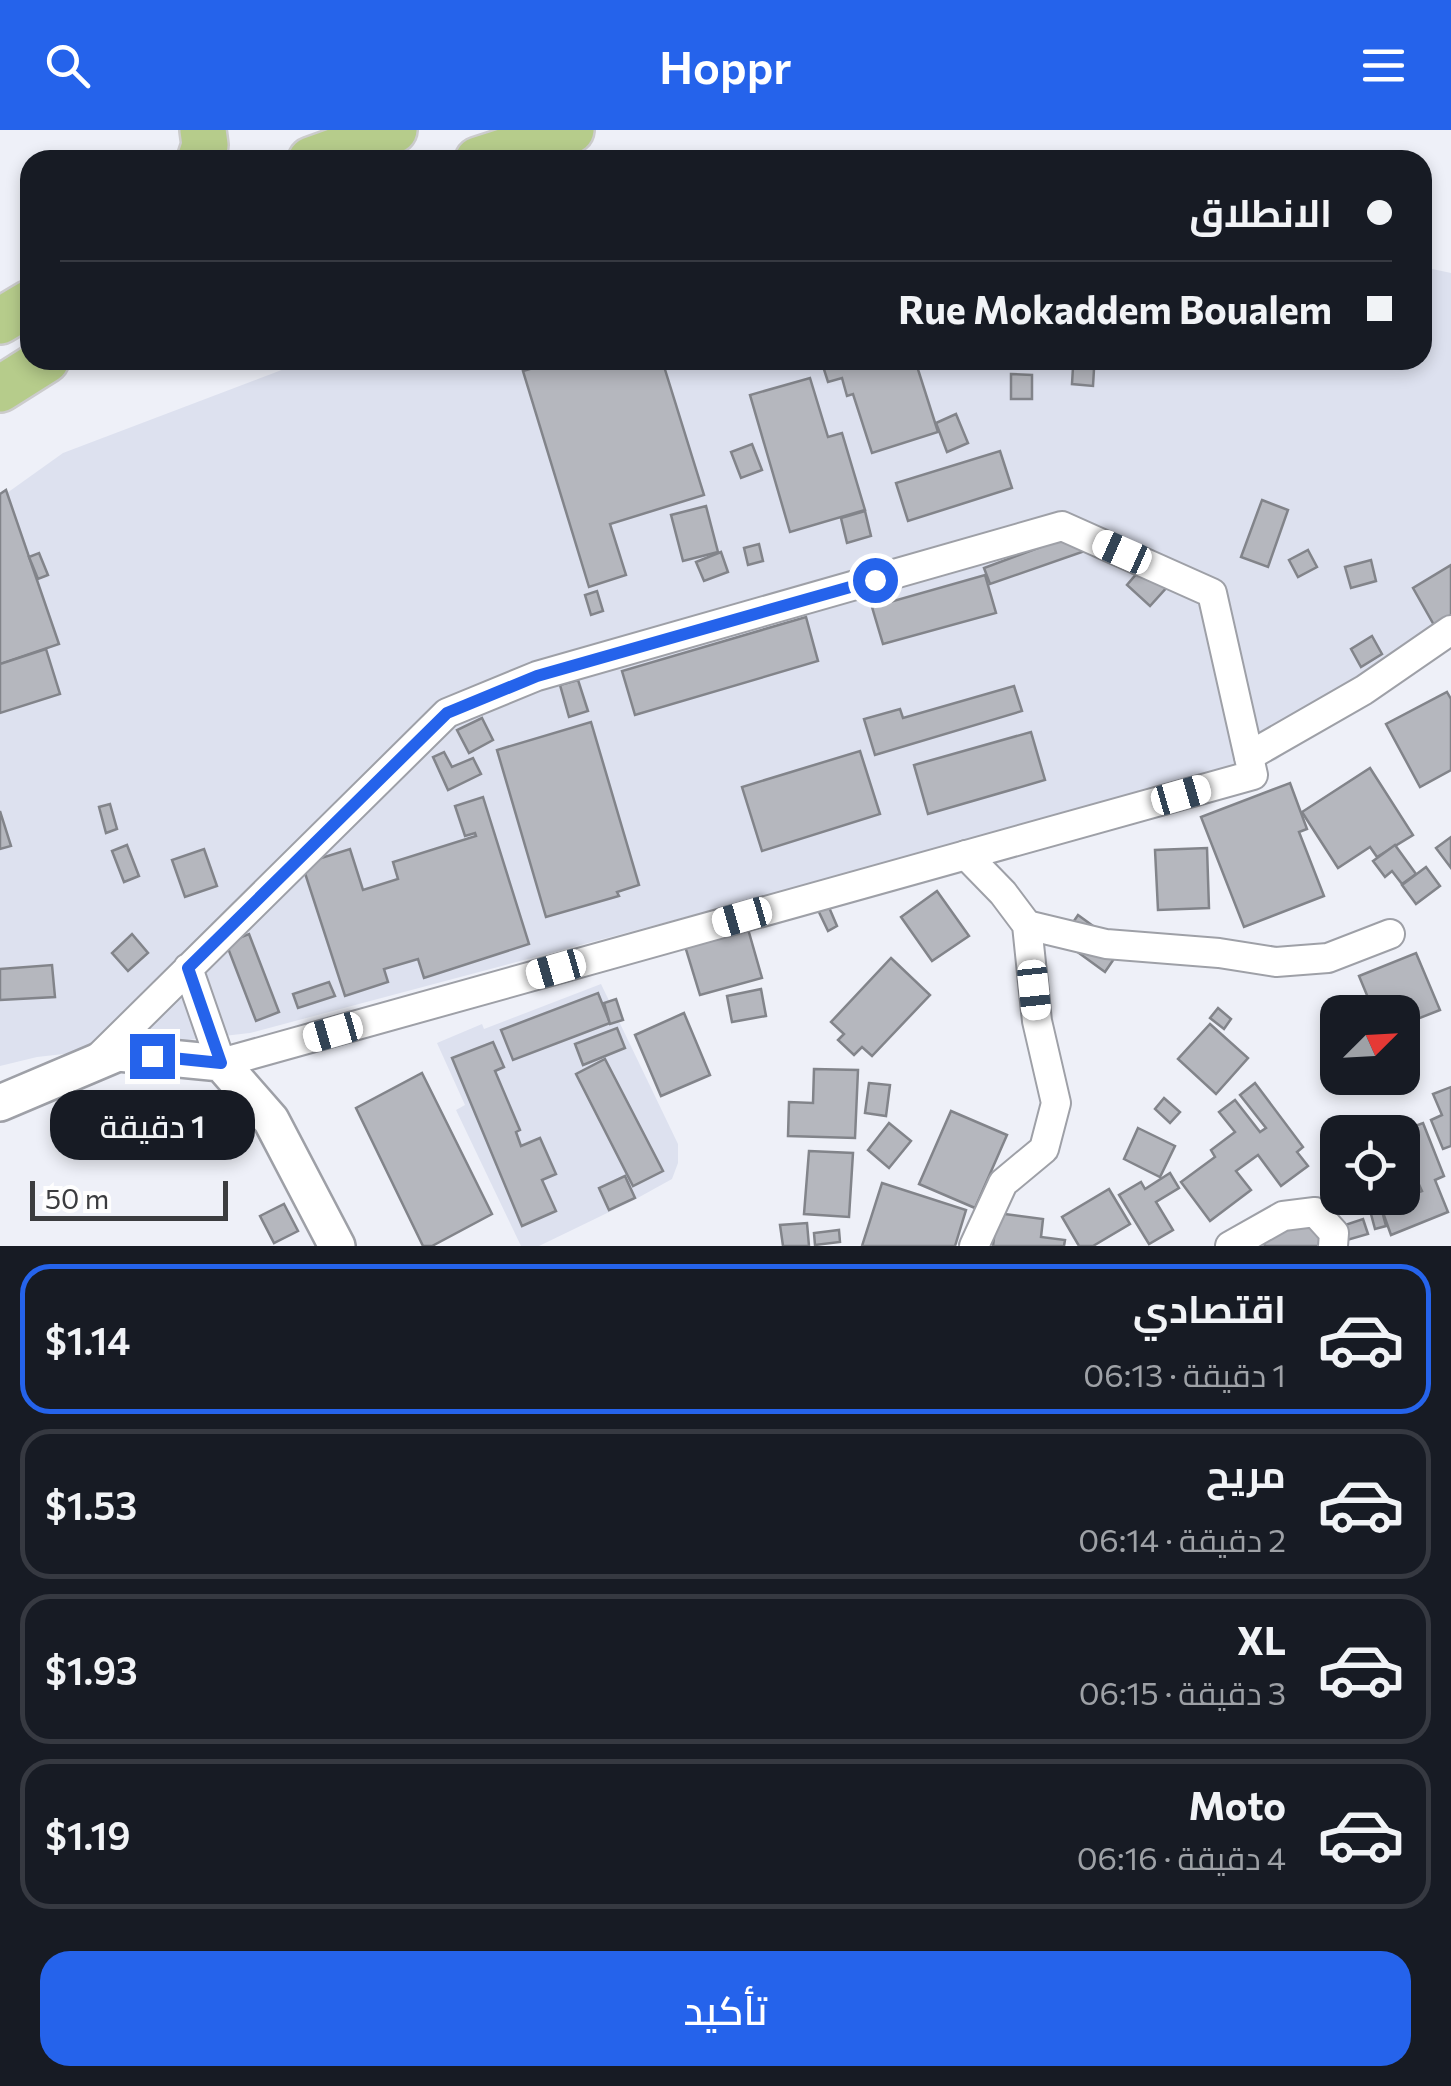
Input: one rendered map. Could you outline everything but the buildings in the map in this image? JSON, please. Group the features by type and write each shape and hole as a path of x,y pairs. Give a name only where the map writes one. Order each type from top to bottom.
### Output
{"highway":[{"path":"339,150 394,130"},
{"path":"509,150 571,130"},
{"path":"0,389 30,370"}],"street":[{"path":"0,1102 118,1054 221,1063 1253,775 1212,593 1062,526 537,676 447,713 92,1064"},
{"path":"1249,756 1364,690 1451,630"},
{"path":"966,855 1027,925 1037,1022 1056,1102 1044,1149 1002,1183 974,1246"},
{"path":"1027,925 1106,944 1276,962 1328,958 1390,934"},
{"path":"188,968 221,1063 270,1120 337,1246"},
{"path":"1230,1246 1283,1216 1314,1212 1334,1233 1333,1246"}],"shaded area":[{"path":"1432,269 1451,273 1451,624 1276,760 250,1033 37,1057 0,1066 0,498 63,453 282,370 1432,370"},
{"path":"601,984 678,1144 678,1163 672,1179 634,1200 539,1246 521,1246 456,1110 465,1105 437,1043"}],"route":[{"path":"152,1056 221,1063 188,968 447,713 537,676 875,580"}]}
